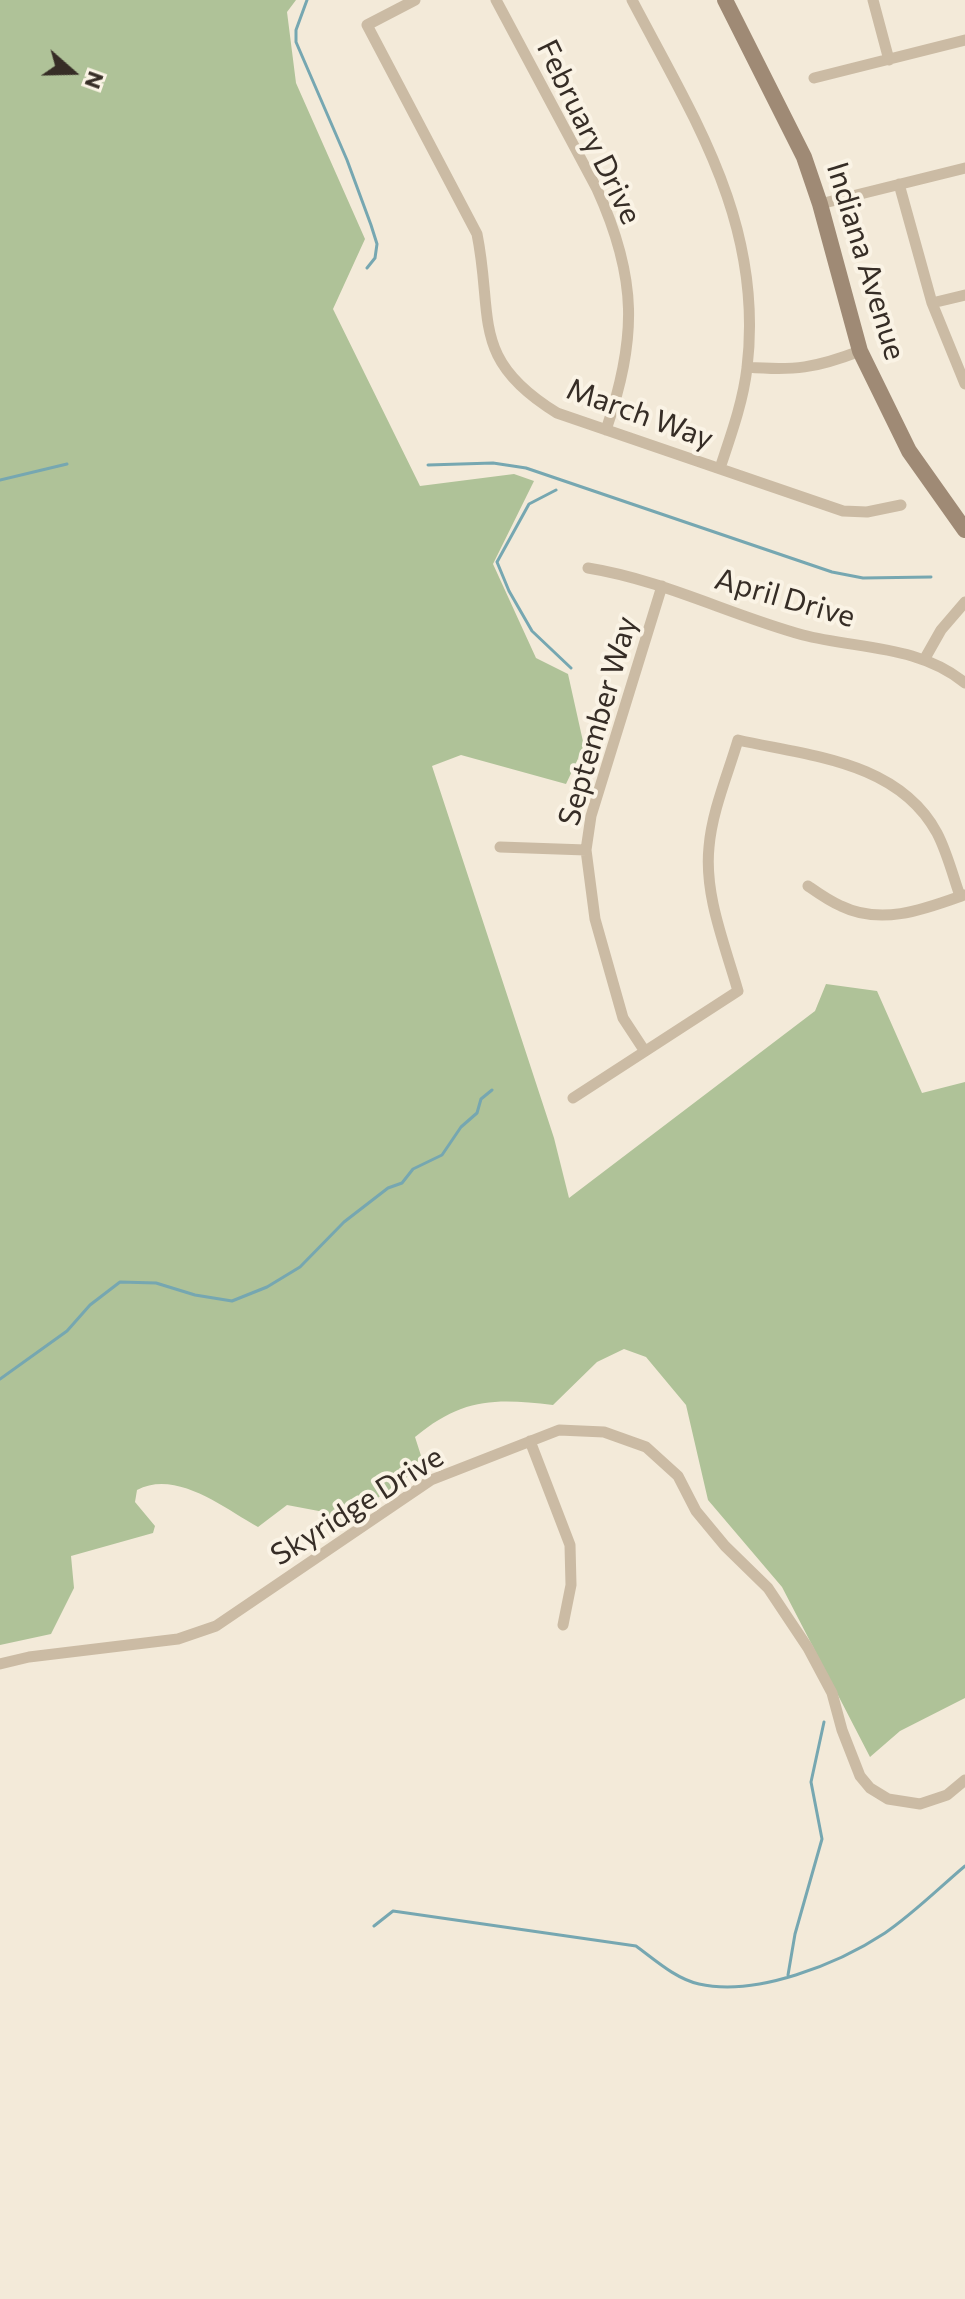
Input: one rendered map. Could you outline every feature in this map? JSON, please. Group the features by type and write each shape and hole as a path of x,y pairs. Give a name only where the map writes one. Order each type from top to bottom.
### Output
{"street":[{"name":"March Way","path":"415,0 367,25 477,234 485,317 491,341 516,383 557,413 843,511 867,512 901,505"},
{"name":"February Drive","path":"496,0 597,189 621,254 629,317 627,357 606,430"},
{"path":"632,0 708,145 734,212 743,247 747,286 747,367 741,402 720,468"},
{"name":"Indiana Avenue","path":"725,0 804,157 860,351 909,451 965,530"},
{"path":"873,0 889,60"},
{"path":"814,78 965,40"},
{"path":"820,204 965,168"},
{"path":"899,184 932,303 965,384"},
{"path":"932,303 965,295"},
{"path":"747,367 779,370 819,366 860,351"},
{"name":"April Drive","path":"588,568 619,573 662,586 802,634 885,648 924,660 965,683"},
{"name":"September Way","path":"644,1050 623,1018 615,995 595,919 586,850 591,816 662,586"},
{"path":"924,660 941,630 965,602"},
{"path":"573,1098 738,991 709,880 709,846 715,816 738,740 855,767 883,777 905,792 923,811 938,834 963,895 925,910 897,915 842,907 808,886"},
{"path":"500,847 586,850"},
{"name":"Skyridge Drive","path":"0,1664 29,1657 178,1639 216,1626 431,1480 559,1430 604,1432 646,1447 678,1476 696,1511 725,1546 768,1588 832,1693 860,1776 870,1788 888,1799 920,1804 947,1795 965,1780"},
{"path":"530,1441 570,1545 571,1585 563,1625"}],"green space":[{"path":"0,0 296,0 287,12 296,83 365,239 333,309 420,486 514,474 534,481 493,564 536,658 568,674 584,746 566,784 461,755 432,766 554,1138 569,1198 815,1011 826,984 877,991 922,1093 965,1082 965,1698 900,1731 870,1757 782,1587 708,1500 686,1405 646,1357 624,1349 597,1362 553,1405 514,1402 480,1404 464,1408 432,1424 415,1437 424,1465 341,1524 324,1512 287,1505 258,1527 215,1501 183,1487 152,1485 137,1490 135,1502 155,1526 153,1533 71,1556 74,1588 51,1634 0,1645"}],"waterway":[{"path":"307,0 296,30 296,42 347,160 377,244 375,258 367,268"},
{"path":"428,465 493,463 526,468 832,572 863,578 931,577"},
{"path":"0,480 67,464"},
{"path":"556,490 529,504 497,562 509,591 532,631 571,668"},
{"path":"0,1379 67,1331 90,1305 120,1282 156,1283 195,1295 232,1301 267,1287 300,1267 344,1222 388,1188 402,1183 413,1169 442,1155 461,1127 477,1113 481,1099 492,1090"},
{"path":"788,1975 795,1934 822,1839 811,1782 824,1722"},
{"path":"374,1926 393,1911 636,1946 690,1982 721,1987 746,1986 796,1975 866,1945 906,1918 965,1866"}]}
